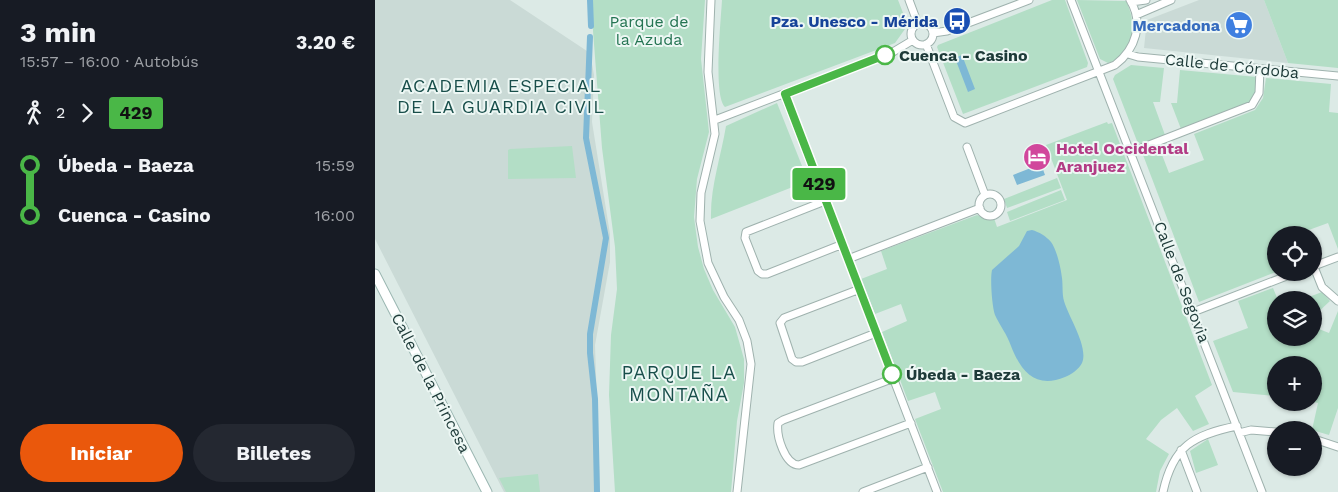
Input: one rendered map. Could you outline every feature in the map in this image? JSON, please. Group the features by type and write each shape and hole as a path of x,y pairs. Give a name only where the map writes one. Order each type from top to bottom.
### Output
{"street":[{"path":"711,0 708,72 715,120 715,134 701,193 701,221 703,242 716,281 739,320 747,341 751,364 737,492"},
{"path":"909,0 918,24"},
{"path":"933,33 947,31 1029,0"},
{"path":"926,44 954,117 961,122 971,121 1112,66 1128,54 1137,34 1136,15 1131,1 1146,0"},
{"path":"1136,15 1171,0"},
{"name":"Calle de Segovia","path":"1074,2 1262,492"},
{"path":"918,24 928,25 933,33 931,40 926,44 919,44 913,40 912,32 918,24"},
{"path":"715,120 893,52 913,40"},
{"path":"1091,48 1101,63 1112,66"},
{"name":"Calle de Córdoba","path":"1128,54 1138,57 1338,76"},
{"path":"1131,152 1252,105 1259,93 1260,69"},
{"path":"785,94 937,492"},
{"path":"967,147 985,195"},
{"path":"994,194 1000,201 1000,210 990,215 986,214 981,208 980,201 985,195 994,194"},
{"path":"825,201 746,232 745,238 758,271 762,274 767,274 843,244"},
{"path":"848,259 981,208"},
{"path":"1322,264 1338,257"},
{"name":"Calle de la Princesa","path":"375,274 487,492"},
{"path":"1193,312 1274,281"},
{"path":"1320,281 1322,286 1338,302"},
{"path":"860,289 784,318 780,323 780,329 792,359 796,362 802,362 877,333"},
{"path":"894,378 778,423 777,430 789,462 793,465 799,465 911,423"},
{"path":"1163,492 1172,462 1181,450 1193,440 1208,432 1238,429 1267,431"},
{"path":"1322,442 1338,447"},
{"path":"1181,450 1197,492"},
{"path":"863,492 928,467"}],"shaded area":[{"path":"375,0 510,0 590,53 594,75 592,122 610,234 610,262 595,345 600,492 504,492 375,239"},
{"path":"1199,0 1264,0 1288,63 1144,48 1147,20"}],"green space":[{"name":"Parque de la Azuda","path":"593,0 705,0 701,59 709,132 697,179 694,217 698,247 704,269 713,290 735,327 744,359 744,383 737,421 731,492 615,492 609,395 611,335 617,289 615,247 602,148 593,31"},
{"path":"722,0 898,0 905,18 905,29 895,43 725,107 721,100 719,88 719,39"},
{"path":"1052,0 1065,0 1088,63 1087,67 963,114 937,47 938,45"},
{"path":"1077,0 1126,1 1132,19 1132,37 1129,46 1117,59 1108,63 1100,59"},
{"path":"1264,0 1338,0 1338,68 1288,63"},
{"path":"1131,65 1164,68 1160,102 1153,102 1165,135 1141,144 1137,141 1113,79 1115,75"},
{"path":"1180,70 1257,77 1255,94 1250,102 1181,129 1171,103 1177,103"},
{"path":"1266,78 1331,84 1329,112 1338,113 1338,249 1328,223 1320,226 1267,226 1267,276 1199,302 1143,155 1159,147 1169,173 1204,160 1194,134 1255,110 1263,98"},
{"path":"777,103 808,181 711,219 714,184 726,126"},
{"path":"1107,122 1108,124 1112,123 1212,385 1195,396 1209,424 1193,431 1177,408 1161,420 1146,439 1169,454 1160,471 1156,492 943,492 915,419 941,409 935,392 908,401 882,332 907,321 901,304 875,314 861,279 887,269 881,251 977,215 986,219 994,218 997,227 1067,200 1046,145"},
{"path":"572,146 576,178 508,179 508,150"},
{"path":"1057,178 1061,188 1007,208 1004,199"},
{"path":"1061,190 1065,200 1010,221 1007,212"},
{"path":"1273,288 1274,291 1267,291 1267,346 1322,346 1322,330 1329,333 1338,311 1338,408 1329,435 1322,433 1322,421 1314,421 1316,411 1322,411 1322,356 1267,356 1267,395 1233,392 1213,341 1248,328 1238,301"},
{"path":"1322,292 1330,301 1322,308"},
{"path":"1208,439 1218,465 1196,473 1190,451"},
{"path":"538,474 540,492 506,492 499,478"}],"water":[{"path":"962,55 975,89 968,92 955,58"},
{"path":"1041,164 1045,175 1017,185 1013,175"},
{"path":"1032,230 1047,238 1055,250 1061,274 1064,301 1083,349 1082,363 1075,372 1055,380 1046,381 1031,376 1020,364 995,315 993,305 992,270 1019,246 1027,231"}],"waterway":[{"path":"590,0 591,26"},
{"path":"590,37 586,138 606,238 590,334 595,399 597,492"}],"bus line":[{"name":"429","path":"885,55 785,94 892,374"}],"place":[{"name":"Pza. Unesco - Mérida","path":"957,21"},
{"name":"Mercadona","path":"1239,25"},
{"name":"Cuenca - Casino","path":"885,55"},
{"name":"Hotel Occidental Aranjuez","path":"1037,157"},
{"name":"Úbeda - Baeza","path":"892,374"}],"district":[{"name":"ACADEMIA ESPECIAL DE LA GUARDIA CIVIL","path":"501,95"},
{"name":"PARQUE LA MONTAÑA","path":"679,383"}]}
